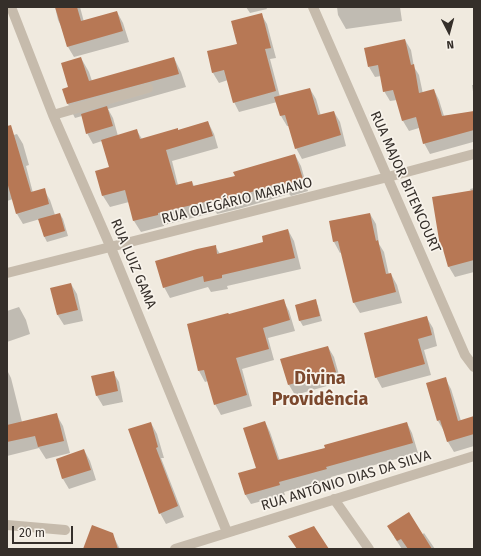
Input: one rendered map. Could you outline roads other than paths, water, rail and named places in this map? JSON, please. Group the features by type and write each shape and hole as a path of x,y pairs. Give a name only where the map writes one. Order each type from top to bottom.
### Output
{"street":[{"name":"RUA LUIZ GAMA","path":"11,7 53,115 111,248 227,532"},
{"name":"RUA MAJOR BITENCOURT","path":"313,7 465,355 474,367"},
{"path":"53,115 148,88"},
{"name":"RUA OLEGÁRIO MARIANO","path":"7,273 111,248 474,154"},
{"name":"RUA ANTÔNIO DIAS DA SILVA","path":"175,549 474,456"},
{"path":"334,499 369,549"},
{"path":"7,525 65,530"}],"district":[{"name":"Divina Providência","path":"320,389"}]}
